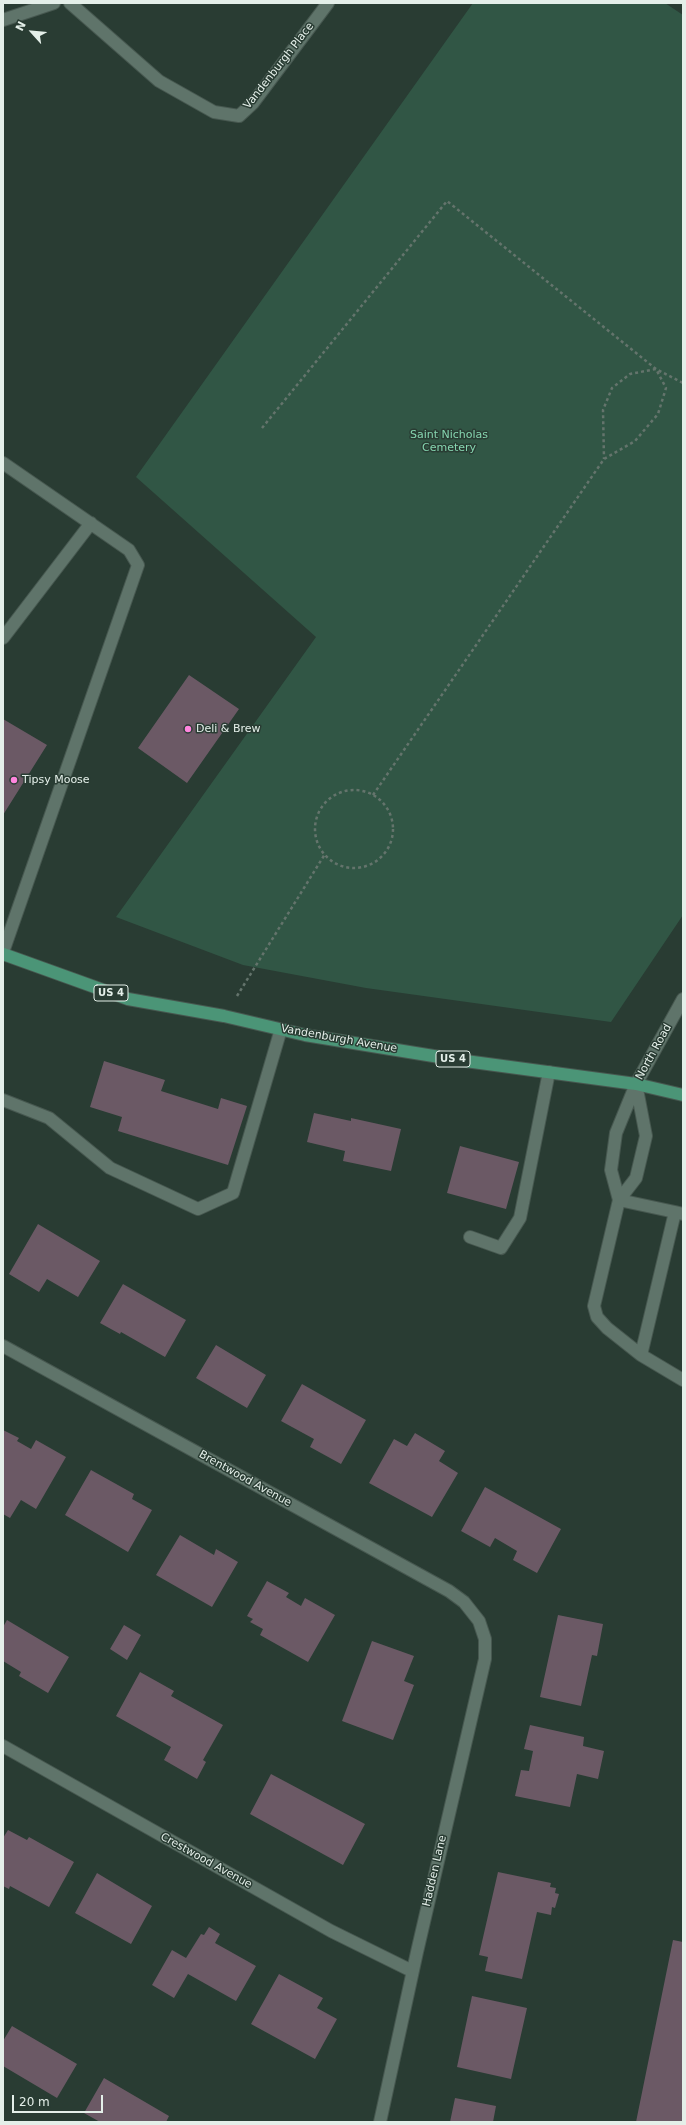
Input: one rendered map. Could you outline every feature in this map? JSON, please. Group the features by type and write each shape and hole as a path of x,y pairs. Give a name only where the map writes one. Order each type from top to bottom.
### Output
{"main road":[{"name":"Vandenburgh Avenue","path":"3,953 128,999 224,1016 305,1035 443,1057 636,1084 683,1095"}],"street":[{"path":"3,20 54,3"},
{"name":"Vandenburgh Place","path":"70,3 159,81 214,112 239,116 253,103 328,3"},
{"path":"3,462 129,550 138,565 3,953"},
{"path":"3,638 90,523"},
{"name":"North Road","path":"619,1200 611,1170 616,1134 636,1084 683,999"},
{"path":"3,1100 49,1118 110,1168 198,1209 233,1193 281,1029"},
{"path":"470,1237 501,1248 520,1218 549,1072"},
{"path":"636,1084 646,1136 636,1178 619,1200 594,1306 597,1317 607,1328 641,1355 683,1380"},
{"path":"619,1200 679,1213 641,1355"},
{"name":"Brentwood Avenue","path":"3,1346 449,1591 464,1602 479,1621"},
{"name":"Hadden Lane","path":"380,2122 412,1971 485,1659 485,1639 479,1621"},
{"name":"Crestwood Avenue","path":"3,1746 331,1931 412,1971"}],"path":[{"path":"262,428 447,201 656,368 683,383"},
{"path":"373,795 604,459 634,441 658,414 666,388 656,368"},
{"path":"604,459 603,410 612,388 630,374 656,368"},
{"path":"350,790 362,790 373,795 382,802 389,812 393,825 392,837 380,858 370,864 358,868 345,867 334,862 324,854 316,838 315,820 320,809 328,799 338,793 350,790"},
{"path":"224,1016 324,854"}],"green space":[{"name":"Saint Nicholas Cemetery","path":"473,3 665,3 683,15 683,915 611,1022 366,988 243,965 116,917 316,637 136,477"}],"building":[{"name":"Deli & Brew","path":"189,675 239,709 187,783 138,748"},
{"name":"Tipsy Moose","path":"3,719 47,745 3,815"},
{"path":"104,1061 165,1080 161,1091 218,1109 221,1098 247,1106 228,1165 118,1131 122,1117 90,1107"},
{"path":"314,1113 351,1121 351,1118 401,1129 391,1171 343,1161 345,1151 307,1142"},
{"path":"460,1146 519,1162 506,1209 447,1193"},
{"path":"38,1224 100,1261 78,1297 47,1279 39,1292 9,1274"},
{"path":"123,1284 186,1320 165,1357 121,1332 120,1334 100,1323"},
{"path":"216,1345 266,1375 247,1408 196,1378"},
{"path":"302,1384 366,1420 341,1464 310,1447 314,1439 281,1421"},
{"path":"3,1430 19,1438 17,1441 31,1449 36,1440 66,1457 36,1509 21,1500 10,1518 3,1514"},
{"path":"415,1433 445,1451 439,1461 458,1473 432,1517 369,1483 394,1439 407,1446"},
{"path":"91,1470 134,1494 132,1499 152,1510 128,1552 65,1515"},
{"path":"485,1487 561,1529 537,1573 513,1560 517,1551 495,1538 490,1547 461,1531"},
{"path":"180,1535 214,1555 216,1549 238,1562 212,1607 156,1575"},
{"path":"267,1581 289,1593 286,1597 301,1606 305,1598 335,1615 308,1662 260,1635 263,1629 250,1622 253,1619 247,1616"},
{"path":"558,1615 603,1624 597,1656 592,1655 581,1706 540,1697"},
{"path":"7,1620 69,1657 48,1693 19,1676 21,1672 3,1661 3,1627"},
{"path":"124,1625 141,1635 127,1660 110,1649"},
{"path":"372,1641 414,1656 404,1681 414,1685 393,1740 342,1721"},
{"path":"140,1672 174,1691 171,1696 223,1725 203,1760 206,1762 197,1779 164,1760 171,1747 116,1716"},
{"path":"530,1725 584,1737 583,1746 604,1751 598,1779 577,1774 570,1807 515,1796 521,1770 529,1771 533,1751 524,1749"},
{"path":"271,1774 365,1824 343,1865 250,1814"},
{"path":"8,1830 27,1840 29,1837 74,1862 49,1907 10,1886 9,1889 3,1886 3,1838"},
{"path":"498,1872 551,1883 550,1887 556,1888 555,1893 559,1894 555,1908 552,1907 551,1915 537,1912 522,1979 485,1971 488,1957 479,1955"},
{"path":"97,1873 152,1906 131,1944 75,1913"},
{"path":"209,1927 220,1934 215,1943 256,1966 236,2001 188,1974 174,1998 152,1985 172,1950 186,1958 201,1934 204,1935"},
{"path":"673,1940 683,1942 683,2122 636,2122"},
{"path":"279,1974 323,1998 317,2008 337,2019 315,2059 251,2024"},
{"path":"472,1996 527,2008 511,2079 457,2067"},
{"path":"12,2026 77,2064 57,2098 3,2066 3,2041"},
{"path":"104,2078 169,2116 166,2122 100,2122 84,2113"},
{"path":"455,2098 496,2106 493,2122 450,2122"}],"place":[{"name":"Deli & Brew","path":"188,729"},
{"name":"Tipsy Moose","path":"14,780"}]}
